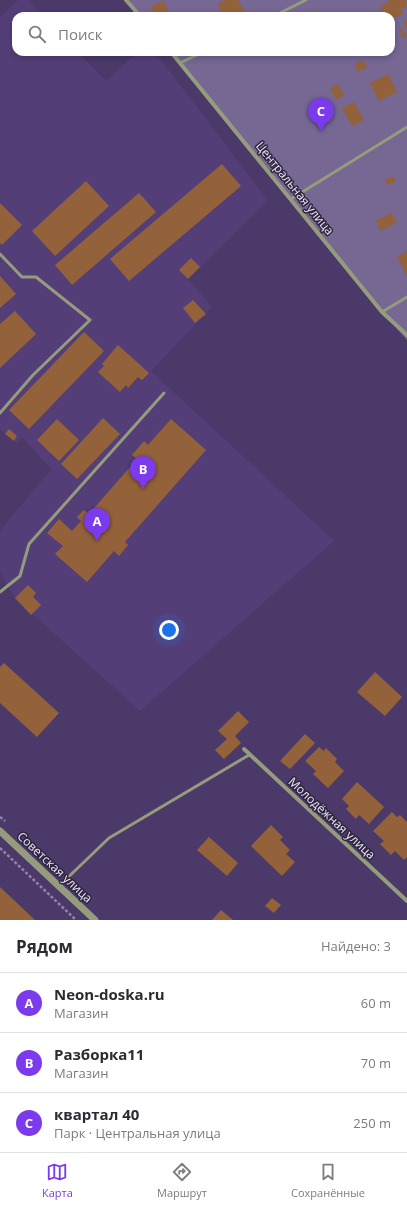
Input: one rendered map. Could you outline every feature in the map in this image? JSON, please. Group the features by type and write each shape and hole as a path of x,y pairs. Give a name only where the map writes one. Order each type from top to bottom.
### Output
{"street":[{"path":"126,0 136,12"},
{"name":"Центральная улица","path":"174,56 292,199 382,312 407,335"},
{"name":"Молодёжная улица","path":"244,749 407,901"},
{"name":"Советская улица","path":"0,831 95,920"}],"lane":[{"path":"282,12 306,0"},
{"path":"180,63 195,56"},
{"path":"292,199 407,127"},
{"path":"0,254 22,277 36,277 90,320 1,406 0,412"},
{"path":"382,312 407,297"},
{"path":"0,592 16,580 22,572 29,544 164,393"},
{"path":"59,886 109,838 249,755"}],"path":[{"path":"0,848 76,920"}],"shaded area":[{"path":"18,0 28,0 39,12 12,12 12,56 82,56 106,81 134,56 158,56 268,201 188,279 212,307 151,371 334,541 140,711 15,598 0,572 0,531 51,469 22,437 16,443 0,429 0,17"},
{"path":"126,0 407,0 407,340 382,312 174,56 395,56 395,12 136,12"}],"building":[{"path":"225,0 238,0 245,12 222,12 217,4"},
{"path":"388,0 406,0 407,6 401,9 404,13 395,18 395,12 383,12 380,7 389,2"},
{"path":"164,1 168,12 153,12 151,6"},
{"path":"407,20 407,29 403,22"},
{"path":"402,28 407,36 403,38 399,30"},
{"path":"363,60 367,67 358,72 355,64"},
{"path":"388,74 397,92 379,101 370,83"},
{"path":"338,84 344,95 336,100 330,88"},
{"path":"354,102 364,120 352,126 342,108"},
{"path":"222,164 241,186 129,281 110,259"},
{"path":"393,176 396,181 387,185 385,180"},
{"path":"86,181 109,206 55,256 32,231"},
{"path":"139,193 156,212 72,285 55,265"},
{"path":"0,203 22,225 2,245 0,243"},
{"path":"391,213 397,222 381,231 376,221"},
{"path":"407,251 407,276 397,257"},
{"path":"191,258 200,267 188,279 179,270"},
{"path":"0,276 16,294 0,308"},
{"path":"193,300 206,314 195,323 183,308"},
{"path":"15,311 36,334 0,368 0,324"},
{"path":"84,332 104,351 29,429 9,410"},
{"path":"118,345 149,373 142,380 138,377 128,388 126,385 120,392 98,372 104,366 102,364"},
{"path":"103,418 120,434 77,479 61,464"},
{"path":"57,419 79,440 59,461 37,440"},
{"path":"171,419 206,450 125,542 128,545 119,556 114,551 87,582 55,554 63,546 47,533 59,519 72,531 81,521 77,517 84,510 89,514 137,459 132,455 144,441 148,445"},
{"path":"9,429 17,436 14,441 5,434"},
{"path":"28,585 36,593 33,597 41,605 31,615 15,598"},
{"path":"4,663 59,713 37,737 0,703 0,667"},
{"path":"375,672 402,697 385,716 357,692"},
{"path":"238,711 249,722 235,736 241,743 224,759 215,750 227,739 218,731"},
{"path":"305,734 315,743 290,769 280,761"},
{"path":"319,747 324,751 326,748 337,759 335,762 344,771 328,788 313,774 316,771 305,761"},
{"path":"357,782 384,807 369,824 359,815 356,819 346,809 349,806 342,799"},
{"path":"392,812 397,817 400,815 407,822 407,857 404,860 395,851 391,855 380,844 384,841 373,831"},
{"path":"271,825 283,837 280,840 290,850 286,854 295,862 282,876 251,846"},
{"path":"209,837 238,863 227,876 197,850"},
{"path":"0,887 35,920 0,920"},
{"path":"272,898 281,905 274,913 265,906"},
{"path":"221,910 233,920 212,920"}],"place":[{"name":"квартал 40","path":"321,131"},
{"name":"Разборка11","path":"143,489"},
{"name":"Neon-doska.ru","path":"97,541"}]}
